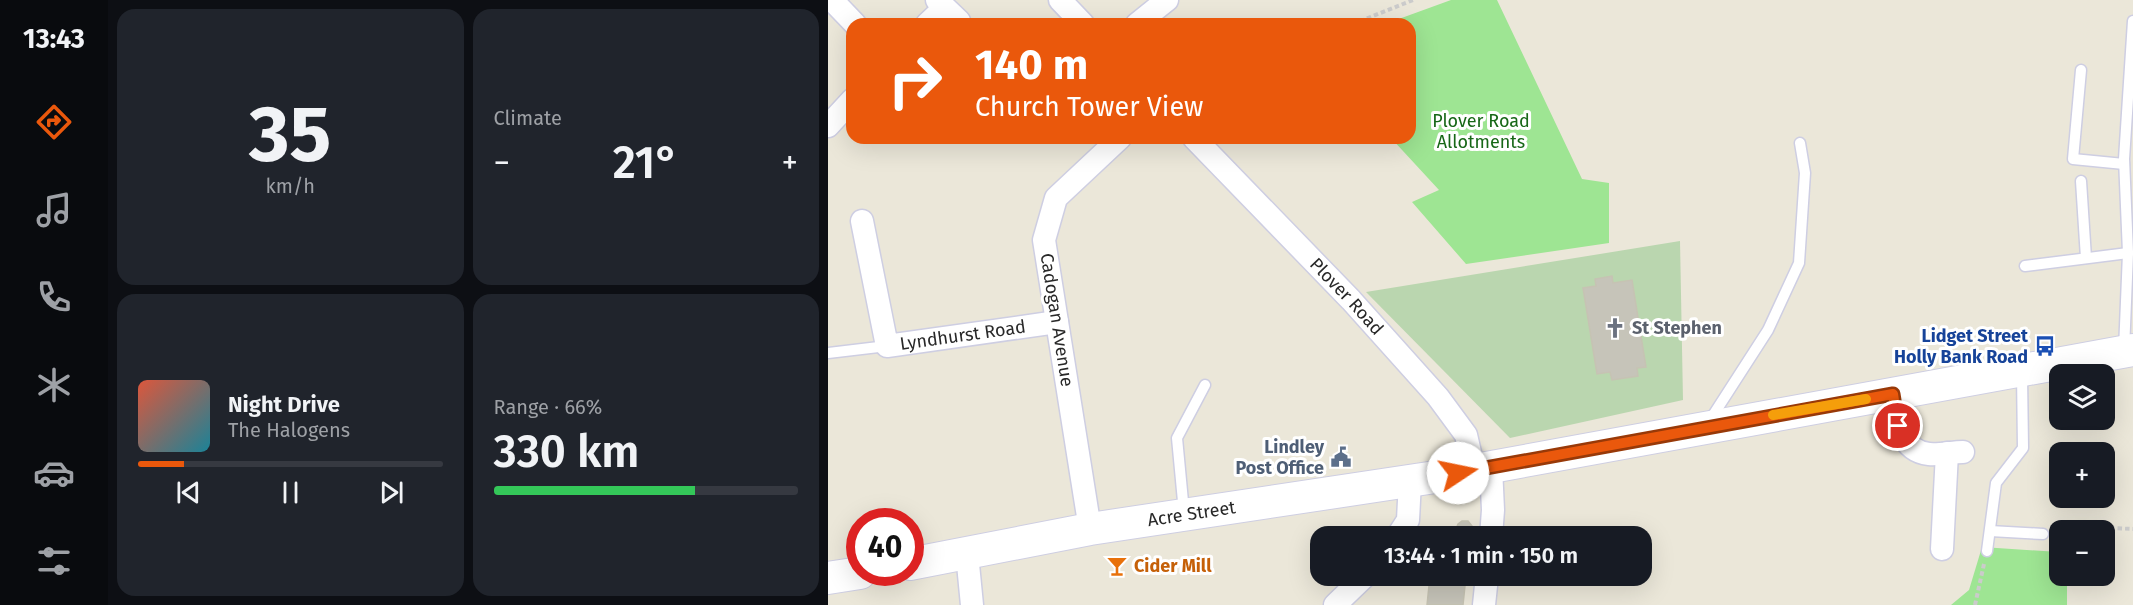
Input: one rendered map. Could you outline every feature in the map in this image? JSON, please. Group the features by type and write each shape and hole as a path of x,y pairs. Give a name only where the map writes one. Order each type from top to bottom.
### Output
{"street":[{"path":"832,0 849,18"},
{"path":"1060,0 1077,18"},
{"path":"1144,18 1167,0"},
{"path":"828,126 846,106"},
{"name":"Cadogan Avenue","path":"1090,529 1044,240 1056,198 1114,144"},
{"name":"Plover Road","path":"1200,144 1351,300 1438,397 1466,435 1483,469 1493,510 1492,526"},
{"name":"Lyndhurst Road","path":"862,221 887,346 1057,322"},
{"name":"Acre Street","path":"924,562 1090,529 1483,469 2128,351"},
{"path":"1893,394 1898,426 1909,446 1928,454 1955,452 1942,549"},
{"path":"1404,526 1408,520 1410,481"},
{"path":"967,554 972,605"},
{"path":"828,578 846,575"},
{"path":"1335,605 1355,586"},
{"path":"1484,605 1486,586"}],"lane":[{"path":"2128,351 2128,253 2124,164 2133,21"},
{"path":"2081,70 2073,159 2124,164"},
{"path":"1705,428 1768,330 1799,263 1805,173 1800,143"},
{"path":"2081,181 2086,258"},
{"path":"2025,266 2128,253"},
{"path":"828,354 887,346"},
{"path":"1987,551 1996,483 2023,448 2022,370"},
{"path":"1185,515 1177,438 1205,385"},
{"path":"1990,531 2043,534"}],"path":[{"path":"1368,18 1413,0"},
{"path":"2043,534 2069,526 2133,529"},
{"path":"1975,605 1987,551"}],"green space":[{"name":"Plover Road Allotments","path":"1451,0 1497,0 1582,179 1609,183 1609,243 1466,264 1412,202 1439,190 1397,144 1416,144 1416,18 1402,18"},
{"path":"1680,241 1683,400 1510,438 1366,292"},
{"path":"1982,547 2049,551 2049,586 2067,586 2067,605 1951,605 1969,590"}],"building":[{"name":"St Stephen","path":"1612,276 1613,283 1632,280 1646,367 1637,368 1638,376 1612,380 1610,372 1597,374 1583,288 1596,286 1595,279"},
{"path":"1468,521 1472,526 1457,526"},
{"path":"1429,586 1465,586 1463,605 1427,605"}],"slow traffic":[{"path":"1773,415 1866,399"}],"place":[{"name":"St Stephen","path":"1615,328"},
{"name":"Lidget Street Holly Bank Road","path":"2045,346"},
{"name":"Lindley Post Office","path":"1341,457"},
{"name":"Cider Mill","path":"1117,566"}],"route":[{"path":"1458,473 1893,394 1898,426"}]}
